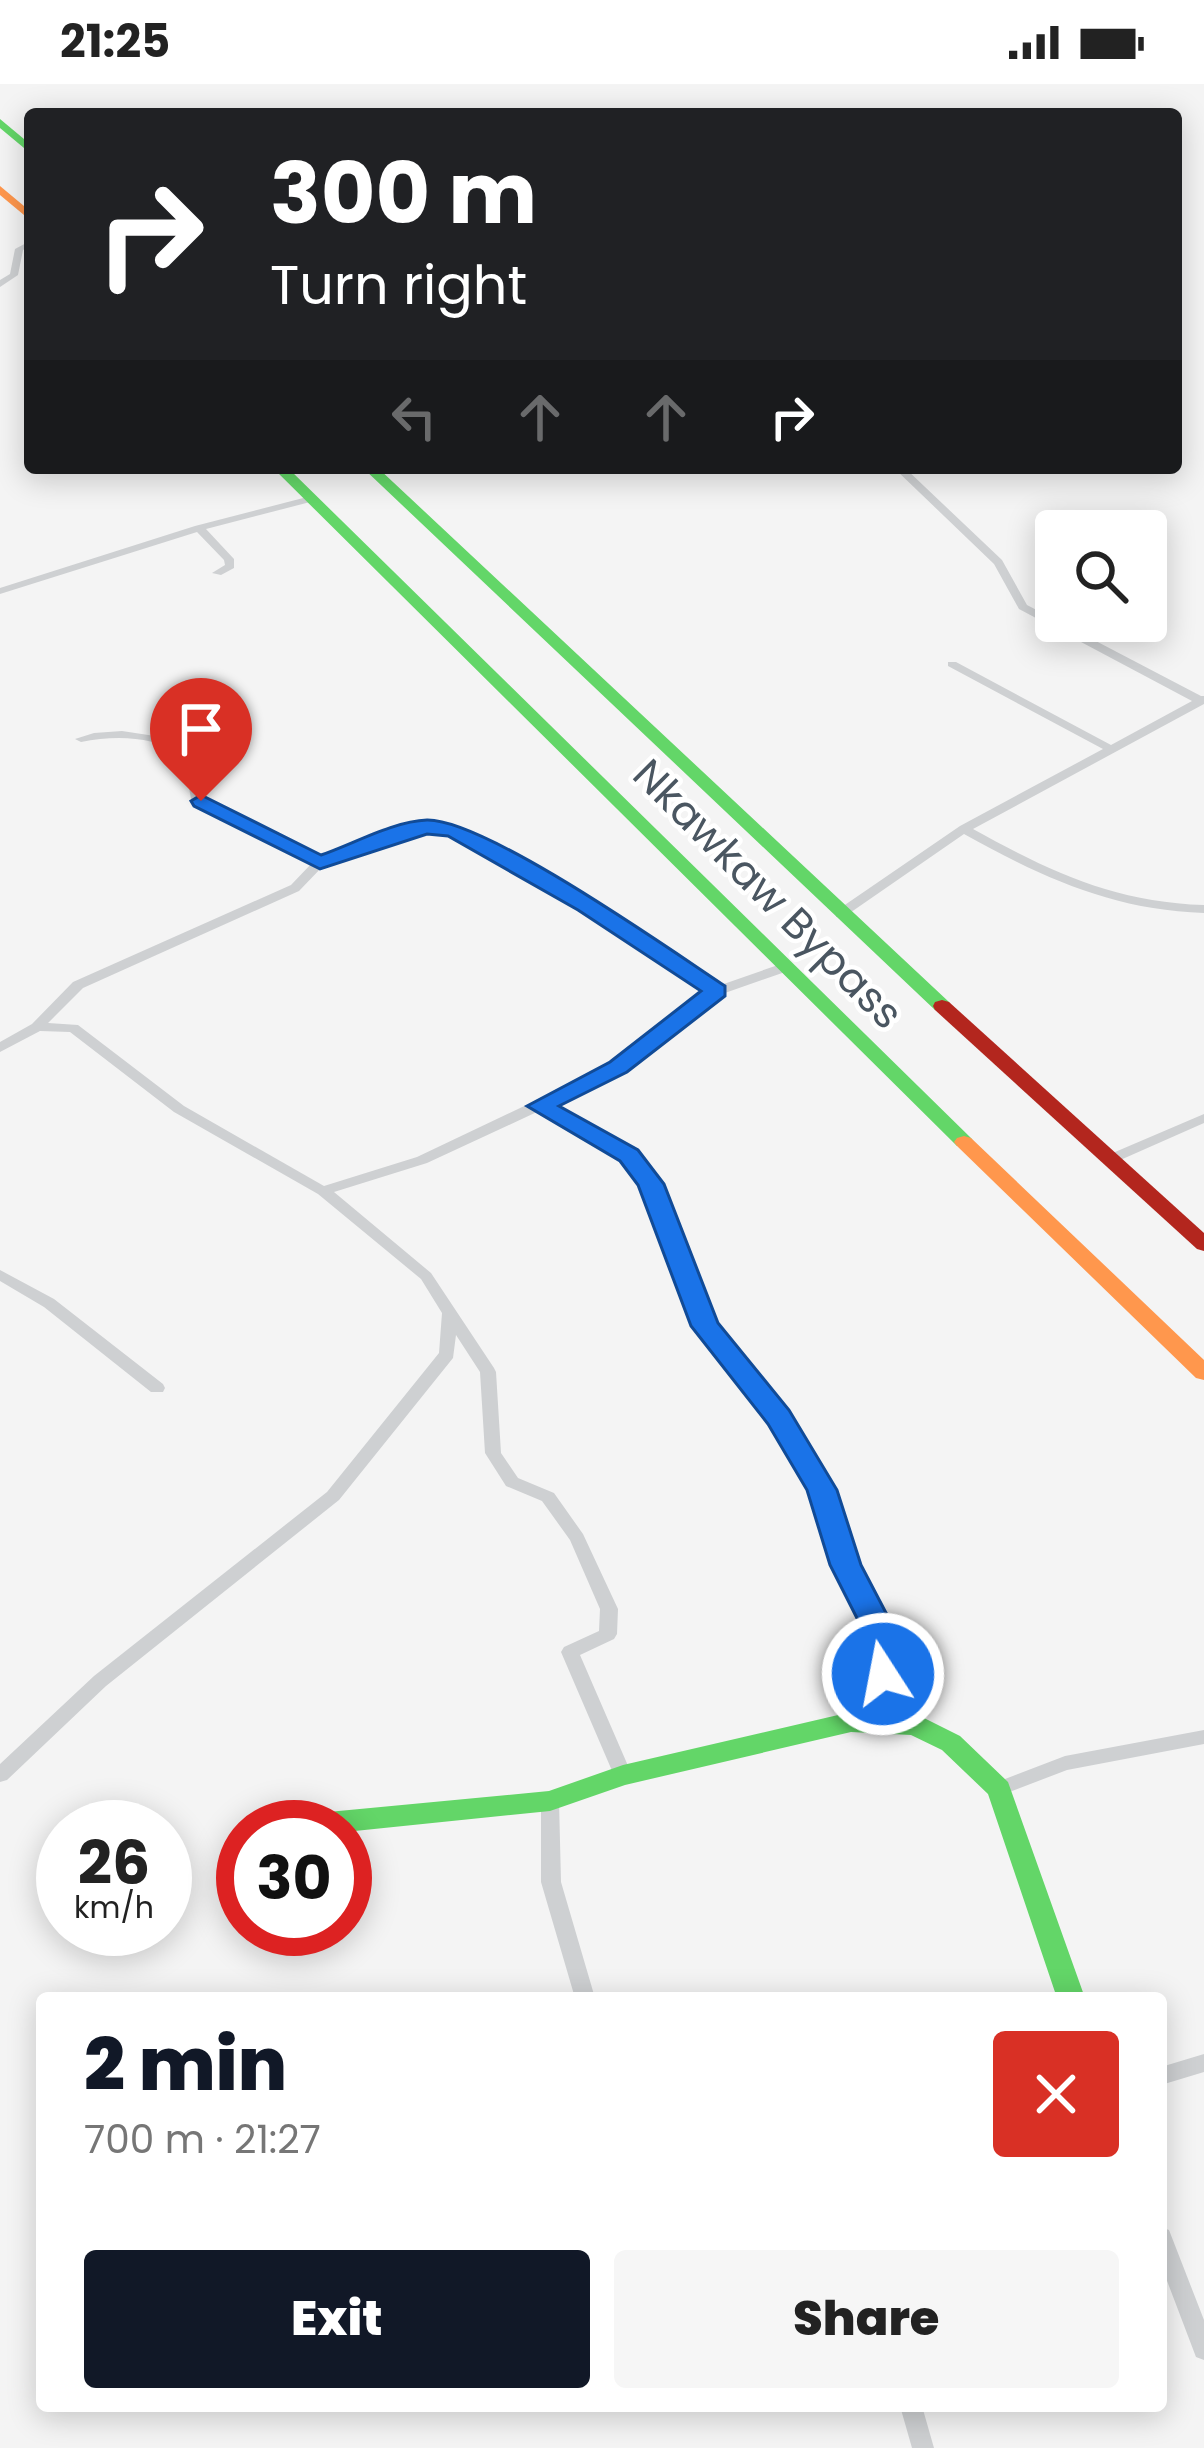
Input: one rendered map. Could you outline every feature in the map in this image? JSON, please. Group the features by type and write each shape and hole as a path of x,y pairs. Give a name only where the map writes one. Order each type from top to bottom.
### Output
{"main road":[{"path":"0,122 24,144"},
{"path":"0,189 24,212"},
{"name":"Nkawkaw Bypass","path":"286,474 783,968 1204,1373"},
{"name":"Nkawkaw Bypass","path":"376,474 840,914 1204,1244"},
{"path":"372,1819 550,1801 622,1774 885,1715 911,1721 954,1746 999,1790 1069,1992"}],"street":[{"path":"6,243 24,244"},
{"path":"0,284 18,268 24,250"},
{"path":"905,474 998,562 1023,607 1202,700"},
{"path":"0,591 199,528 311,500"},
{"path":"199,528 229,559 230,566 217,573"},
{"path":"952,664 1109,748"},
{"path":"840,914 964,829 1202,700"},
{"path":"81,739 100,734 173,742 188,752 195,796 320,862"},
{"path":"0,1048 37,1027 78,985 295,888 320,862 425,827 453,830 586,905 717,991"},
{"path":"964,829 1104,895 1126,902 1204,909"},
{"path":"323,1191 422,1160 539,1106 618,1067 717,991 783,968"},
{"path":"37,1027 73,1028 178,1109 323,1191 426,1276 488,1372 493,1453 512,1482 548,1497 577,1538 609,1609 608,1634 571,1652 622,1774"},
{"path":"539,1106 629,1155 650,1184 705,1326 779,1417 822,1490 845,1565 881,1634 885,1715"},
{"path":"1113,1158 1204,1118"},
{"path":"0,1275 49,1303 157,1388"},
{"path":"0,1775 100,1681 333,1496 447,1354 450,1313"},
{"path":"999,1790 1065,1763 1204,1737"},
{"path":"550,1801 551,1882 583,1992"},
{"path":"1167,2074 1204,2063"},
{"path":"1167,2253 1204,2350"},
{"path":"912,2412 923,2448"}],"traffic: fast":[{"path":"0,122 24,144"},
{"path":"286,474 964,1142"},
{"path":"376,474 942,1006"},
{"path":"372,1819 550,1801 623,1775 851,1722 915,1725 951,1743 999,1789 1069,1992"}],"traffic: slow":[{"path":"0,189 24,211"},
{"path":"964,1142 1204,1373"}],"traffic: jam":[{"path":"942,1006 1204,1244"}],"route":[{"path":"201,801 320,862 425,827 453,830 586,905 717,991 618,1067 539,1106 629,1155 650,1184 705,1326 779,1417 822,1490 845,1565 881,1634 883,1674"}]}
